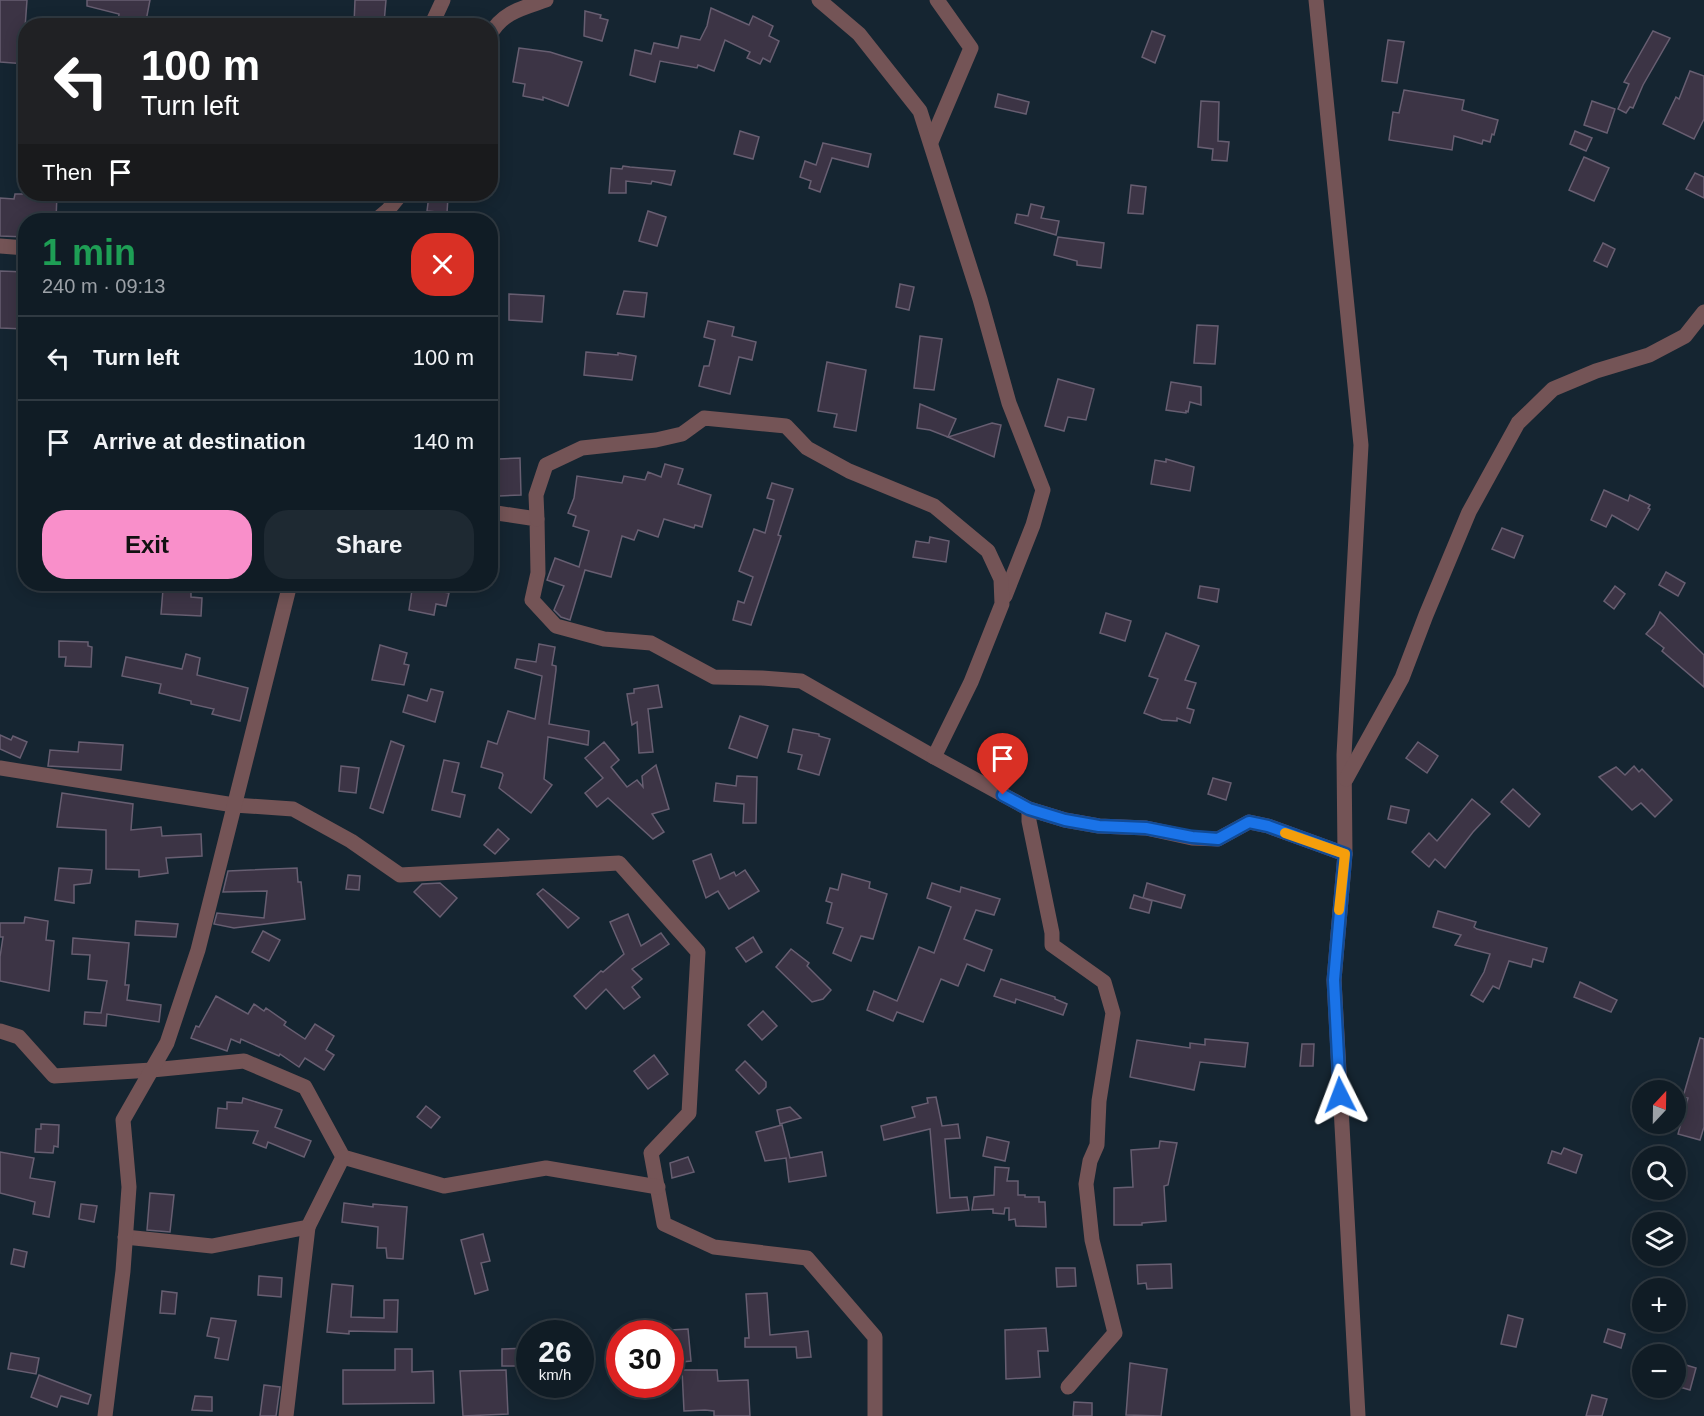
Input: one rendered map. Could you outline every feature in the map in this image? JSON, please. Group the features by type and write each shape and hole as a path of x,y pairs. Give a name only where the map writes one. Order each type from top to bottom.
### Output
{"street":[{"path":"435,18 443,0"},
{"path":"498,22 513,12 546,0"},
{"path":"819,0 859,34 920,111 1009,403 1043,490 1033,525 971,682 934,757"},
{"path":"931,141 971,48 937,0"},
{"path":"1316,0 1361,445 1344,782 1345,854 1334,980 1358,1416"},
{"path":"384,213 395,201"},
{"path":"0,246 18,247"},
{"path":"1344,782 1402,678 1470,512 1518,423 1553,389 1596,370 1649,355 1685,336 1704,312"},
{"path":"1002,604 1001,579 988,551 974,537 934,506 849,471 807,448 786,426 704,418 682,434 656,440 582,448 546,465 536,495 538,573 532,600 556,626 604,639 651,643 714,678 801,681 1029,809 1065,820 1099,826 1146,828 1192,837 1218,839 1249,822 1268,826 1345,854"},
{"path":"498,513 537,519"},
{"path":"105,1416 126,1237 129,1187 123,1120 167,1043 198,950 288,591"},
{"path":"0,768 234,805 293,809 351,841 400,875 619,863 698,952 689,1113 651,1153 664,1224 714,1247 807,1258 875,1336 875,1416"},
{"path":"1029,809 1029,821 1052,933 1052,945 1104,982 1113,1013 1098,1101 1097,1145 1090,1161 1086,1184 1092,1240 1115,1333 1068,1387"},
{"path":"0,1030 19,1037 54,1076 244,1061 305,1087 344,1157 444,1186 546,1168 658,1187"},
{"path":"286,1416 308,1227 344,1157"},
{"path":"126,1237 212,1245 308,1227"}],"building":[{"path":"0,0 27,0 26,18 18,18 18,63 0,62"},
{"path":"87,0 150,0 147,18 119,18 119,14 87,6"},
{"path":"355,0 386,0 384,18 354,18"},
{"path":"711,8 749,25 753,16 773,26 769,36 779,41 770,62 763,58 760,64 747,58 750,52 725,40 714,71 698,65 697,68 660,61 655,82 630,75 635,50 651,54 654,43 678,48 681,36 700,40 707,26"},
{"path":"585,11 601,15 600,18 608,20 602,41 584,36"},
{"path":"1152,31 1165,36 1155,63 1142,57"},
{"path":"1653,31 1670,38 1643,85 1633,108 1630,107 1626,113 1618,109 1629,84 1624,82"},
{"path":"1388,40 1404,42 1397,83 1382,81"},
{"path":"519,48 550,52 582,62 568,106 543,97 543,100 523,96 525,84 513,82"},
{"path":"1690,71 1704,76 1704,119 1694,139 1663,124 1676,97 1679,99"},
{"path":"1404,90 1464,100 1462,110 1498,120 1494,135 1492,134 1490,142 1483,140 1482,144 1454,136 1452,150 1389,140 1393,112 1399,113"},
{"path":"998,94 1029,102 1026,114 995,107"},
{"path":"1201,101 1219,102 1218,141 1229,142 1227,161 1212,160 1213,149 1198,147"},
{"path":"1592,101 1615,109 1607,133 1584,125"},
{"path":"740,131 759,137 753,159 734,154"},
{"path":"1575,131 1592,138 1586,151 1570,144"},
{"path":"823,143 871,154 868,167 832,158 820,192 809,188 811,181 800,177 805,161 816,165"},
{"path":"1584,157 1609,168 1594,201 1569,190"},
{"path":"623,166 675,171 671,185 652,181 651,184 626,181 626,193 609,193 611,168 622,169"},
{"path":"1695,173 1704,177 1704,198 1686,189"},
{"path":"1131,185 1146,187 1143,214 1128,213"},
{"path":"15,194 18,194 18,201 57,201 56,213 18,213 18,237 0,236 0,198 14,199"},
{"path":"428,201 448,201 447,213 427,211"},
{"path":"1031,204 1044,207 1041,218 1059,221 1056,235 1015,223 1017,214 1028,216"},
{"path":"648,211 666,217 657,246 639,241"},
{"path":"1058,237 1104,243 1101,268 1077,265 1077,261 1054,255"},
{"path":"1603,243 1615,249 1607,267 1594,261"},
{"path":"0,271 18,272 18,329 0,328"},
{"path":"900,284 914,287 909,310 896,307"},
{"path":"624,291 647,293 644,317 617,314"},
{"path":"509,294 544,296 542,322 509,320"},
{"path":"708,321 734,327 732,336 756,342 752,360 739,357 730,394 699,386 704,366 709,366 715,340 704,337"},
{"path":"1197,325 1218,326 1215,364 1194,363"},
{"path":"920,336 942,339 934,390 914,388"},
{"path":"586,352 636,356 632,380 584,375"},
{"path":"827,362 866,370 856,431 834,427 837,414 818,411"},
{"path":"1058,379 1094,389 1086,420 1068,417 1064,431 1045,426"},
{"path":"1171,382 1201,387 1201,405 1190,402 1186,413 1166,410"},
{"path":"920,404 956,419 948,437 917,428"},
{"path":"992,423 1001,425 994,457 948,437"},
{"path":"520,458 521,495 499,496 499,459"},
{"path":"1166,459 1194,467 1190,491 1151,484 1155,460 1166,462"},
{"path":"665,464 683,469 678,484 711,495 702,527 695,525 694,528 664,519 658,537 638,530 634,540 622,536 611,577 585,570 570,620 561,617 554,610 564,586 547,580 555,558 579,567 589,531 573,526 576,516 568,513 574,498 577,476 622,483 624,476 645,480 648,472 661,477"},
{"path":"772,483 793,489 778,535 781,536 751,625 733,620 738,601 744,603 753,577 739,571 754,529 765,533 774,500 767,498"},
{"path":"1604,490 1628,501 1630,495 1650,505 1638,530 1612,515 1606,527 1591,520"},
{"path":"1502,528 1523,536 1514,558 1492,549"},
{"path":"930,537 949,541 946,562 913,557 916,541 929,543"},
{"path":"1666,572 1685,583 1678,596 1659,585"},
{"path":"1200,586 1219,589 1217,602 1198,598"},
{"path":"1615,586 1625,594 1614,609 1604,601"},
{"path":"163,591 191,591 191,597 202,598 201,616 161,614"},
{"path":"412,591 449,593 446,606 436,604 434,615 409,610"},
{"path":"1660,612 1704,655 1704,687 1662,651 1664,648 1646,634 1654,625"},
{"path":"1106,613 1131,621 1125,641 1100,633"},
{"path":"1166,633 1199,646 1185,680 1196,683 1187,708 1194,710 1190,723 1177,718 1177,721 1162,720 1144,713 1158,679 1149,676"},
{"path":"59,641 88,642 88,646 92,647 91,667 65,666 66,657 59,657"},
{"path":"539,644 555,647 552,665 556,666 556,670 549,724 589,731 588,745 548,737 544,779 552,785 531,813 499,788 502,773 481,767 488,741 497,744 508,711 535,719 542,676 515,668 517,659 536,662"},
{"path":"380,645 407,653 404,664 409,665 404,685 372,680"},
{"path":"186,654 200,658 197,675 248,688 240,721 212,714 214,709 191,704 191,701 159,693 161,684 122,676 126,657 182,669"},
{"path":"658,685 662,707 648,709 653,752 639,753 637,722 632,725 627,694 634,693 634,689"},
{"path":"431,689 443,692 435,722 403,712 408,695 427,701"},
{"path":"740,716 768,726 757,758 729,748"},
{"path":"793,729 819,734 819,736 830,739 819,775 798,769 802,755 788,752"},
{"path":"0,735 11,740 13,736 27,742 20,758 0,749"},
{"path":"391,741 404,746 383,813 370,808"},
{"path":"79,742 123,745 121,770 48,766 50,750 78,752"},
{"path":"604,742 619,760 611,767 627,787 637,780 643,787 642,776 656,765 669,809 652,814 664,832 653,839 608,798 597,807 585,793 603,778 585,758"},
{"path":"1418,742 1438,756 1427,773 1406,758"},
{"path":"444,760 459,763 452,792 465,795 460,817 432,810"},
{"path":"341,766 359,768 356,793 339,791"},
{"path":"1634,766 1639,772 1642,769 1672,800 1655,817 1641,803 1632,810 1599,777 1616,767 1625,775"},
{"path":"737,776 757,777 756,823 743,823 744,804 714,801 716,783 736,786"},
{"path":"1213,778 1231,783 1226,800 1208,794"},
{"path":"1513,789 1540,814 1529,827 1501,802"},
{"path":"62,793 133,804 131,830 161,827 162,836 201,834 202,856 166,858 168,873 139,877 139,870 106,869 106,830 57,827"},
{"path":"1472,799 1490,814 1445,868 1435,859 1429,867 1412,852 1429,833 1437,841"},
{"path":"1391,806 1409,810 1406,823 1388,819"},
{"path":"498,829 509,839 495,854 484,845"},
{"path":"711,854 720,879 734,872 736,876 745,870 759,891 729,909 718,891 706,898 693,861"},
{"path":"59,868 92,870 90,883 74,885 74,903 55,900"},
{"path":"297,868 305,919 234,928 214,924 217,913 264,918 267,891 223,892 228,871"},
{"path":"842,874 870,882 869,888 887,894 873,939 861,936 851,961 833,953 843,928 827,923 832,903 826,901 830,888 838,890"},
{"path":"348,875 360,876 359,890 346,889"},
{"path":"440,883 457,898 440,917 414,892 422,884"},
{"path":"932,883 960,892 961,887 1000,899 994,915 976,910 964,939 992,950 984,971 967,964 958,986 941,979 923,1022 897,1012 893,1021 867,1010 874,991 897,1001 919,947 934,953 951,907 927,898"},
{"path":"1147,883 1185,895 1181,908 1144,898 1152,901 1149,913 1130,908 1134,895 1143,898"},
{"path":"543,889 579,918 568,928 537,894"},
{"path":"1438,911 1476,922 1474,927 1477,929 1547,948 1543,962 1533,959 1531,967 1509,961 1499,989 1493,986 1483,1002 1471,995 1484,972 1490,954 1455,945 1461,935 1433,927"},
{"path":"628,914 641,946 661,933 669,944 632,969 642,979 632,987 640,997 624,1009 606,989 586,1009 574,996 624,954 610,922"},
{"path":"25,917 48,921 46,940 54,941 49,991 0,981 3,937 0,937 0,923 24,923"},
{"path":"136,921 178,924 176,937 135,935"},
{"path":"263,931 280,940 269,961 252,952"},
{"path":"753,937 762,952 746,962 736,948"},
{"path":"73,938 129,943 125,985 129,985 127,1000 161,1005 159,1022 107,1014 106,1026 84,1024 85,1012 101,1013 107,981 88,979 90,955 72,954"},
{"path":"791,949 809,963 807,966 831,990 823,999 812,1002 776,967"},
{"path":"1001,979 1055,997 1067,1004 1063,1015 1016,999 1015,1003 994,996"},
{"path":"1580,982 1617,1000 1611,1012 1574,997"},
{"path":"216,996 248,1014 254,1004 264,1011 266,1008 286,1022 284,1025 305,1039 315,1024 334,1036 326,1050 334,1055 324,1070 305,1058 299,1067 280,1054 279,1056 241,1039 240,1043 231,1039 227,1051 191,1038 196,1026 199,1027"},
{"path":"763,1011 777,1026 762,1040 748,1025"},
{"path":"1700,1038 1704,1039 1704,1127 1700,1140 1678,1134 1686,1134 1688,1098 1686,1098 1686,1087"},
{"path":"1205,1039 1248,1043 1245,1067 1200,1062 1194,1090 1130,1077 1137,1040 1190,1048 1190,1043 1205,1045"},
{"path":"1302,1044 1314,1044 1313,1066 1300,1066"},
{"path":"654,1055 668,1074 648,1089 634,1071"},
{"path":"745,1061 766,1082 766,1087 759,1094 736,1070"},
{"path":"936,1097 942,1126 958,1124 960,1138 945,1139 950,1198 967,1197 969,1210 937,1213 930,1129 884,1140 881,1126 915,1117 912,1107 928,1103 927,1098"},
{"path":"243,1098 282,1110 275,1127 311,1141 304,1157 268,1142 266,1148 253,1143 258,1131 216,1128 218,1108 227,1109 227,1102 242,1103"},
{"path":"426,1106 440,1117 431,1128 417,1117"},
{"path":"790,1107 801,1118 780,1124 777,1110"},
{"path":"41,1124 59,1125 58,1147 54,1146 53,1153 35,1152 36,1129 41,1129"},
{"path":"782,1125 790,1158 822,1152 826,1176 789,1182 786,1158 765,1161 756,1132"},
{"path":"987,1137 1009,1142 1005,1161 983,1156"},
{"path":"1160,1141 1177,1143 1168,1185 1164,1186 1166,1221 1142,1223 1142,1225 1114,1225 1114,1188 1133,1187 1131,1150 1159,1148"},
{"path":"1564,1148 1582,1155 1576,1173 1548,1163 1552,1151 1561,1154"},
{"path":"0,1152 34,1158 30,1178 55,1182 49,1217 33,1214 35,1202 0,1193"},
{"path":"688,1157 694,1172 672,1178 670,1163"},
{"path":"995,1167 1009,1168 1007,1181 1018,1181 1018,1195 1039,1197 1039,1202 1045,1202 1046,1227 1016,1226 1015,1219 1009,1220 1009,1208 1005,1208 1004,1214 993,1213 993,1209 972,1210 974,1197 994,1195"},
{"path":"150,1193 174,1195 170,1232 147,1230"},
{"path":"344,1203 373,1207 373,1204 407,1207 403,1259 387,1258 386,1248 377,1248 378,1227 342,1222"},
{"path":"81,1204 97,1206 94,1222 79,1219"},
{"path":"483,1234 490,1261 481,1263 488,1290 475,1294 461,1240"},
{"path":"14,1249 27,1252 24,1267 11,1264"},
{"path":"1171,1264 1172,1288 1147,1289 1146,1283 1138,1284 1137,1265"},
{"path":"1056,1268 1075,1268 1076,1286 1057,1287"},
{"path":"259,1276 282,1278 281,1297 258,1295"},
{"path":"332,1284 353,1286 351,1317 384,1318 384,1300 398,1300 397,1332 349,1331 349,1334 327,1332"},
{"path":"162,1291 177,1293 175,1314 160,1313"},
{"path":"767,1293 770,1335 808,1331 811,1357 797,1358 796,1347 745,1347 745,1338 749,1338 746,1294"},
{"path":"1508,1315 1523,1319 1516,1347 1501,1344"},
{"path":"211,1318 236,1321 228,1360 215,1358 219,1338 207,1336"},
{"path":"1046,1328 1048,1351 1038,1351 1040,1377 1006,1379 1005,1330"},
{"path":"684,1329 688,1329 691,1361 684,1362"},
{"path":"1608,1329 1625,1334 1621,1348 1604,1342"},
{"path":"516,1348 516,1366 502,1366 502,1349"},
{"path":"395,1349 412,1349 412,1372 433,1371 434,1403 343,1404 343,1370 395,1370"},
{"path":"11,1353 39,1358 36,1374 8,1369"},
{"path":"1130,1363 1167,1369 1161,1416 1126,1415"},
{"path":"1686,1365 1696,1368 1690,1390 1686,1389"},
{"path":"506,1370 508,1414 463,1416 460,1371"},
{"path":"684,1370 717,1370 718,1381 748,1380 750,1416 714,1416 714,1411 684,1411"},
{"path":"39,1375 91,1395 88,1404 61,1396 57,1407 31,1397"},
{"path":"264,1385 280,1387 276,1416 260,1416"},
{"path":"1592,1395 1607,1399 1602,1416 1586,1416"},
{"path":"195,1396 212,1397 212,1411 192,1410"},
{"path":"1074,1402 1092,1403 1092,1416 1073,1416"}],"slow traffic":[{"path":"1285,833 1345,854 1339,910"}],"route":[{"path":"1003,795 1029,809 1065,820 1099,826 1146,828 1192,837 1218,839 1249,822 1268,826 1345,854 1334,980 1340,1095"}]}
